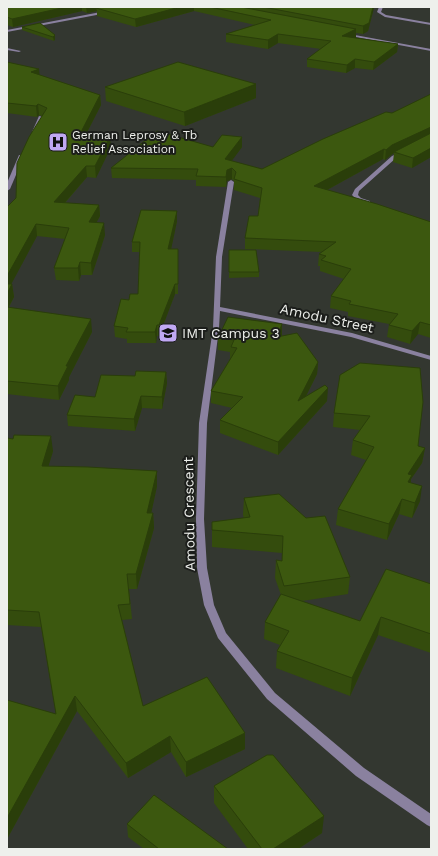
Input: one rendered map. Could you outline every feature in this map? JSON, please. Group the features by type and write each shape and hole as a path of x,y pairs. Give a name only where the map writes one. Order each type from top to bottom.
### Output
{"street":[{"path":"381,7 380,12 385,16 431,24"},
{"path":"7,31 112,11"},
{"path":"340,33 431,50"},
{"path":"7,49 19,51"},
{"path":"31,137 41,118"},
{"path":"375,205 359,199 355,195 357,190 394,157 413,148"},
{"path":"7,188 25,150"},
{"path":"8,170 13,175"},
{"name":"Amodu Crescent","path":"231,182 220,257 216,328 203,423 200,519 202,568 209,605 222,635 271,696 360,772 431,821"},
{"name":"Amodu Street","path":"217,308 352,335 431,358"}],"building":[{"path":"7,7 66,7 12,19 7,17"},
{"path":"180,7 135,19 96,8"},
{"path":"210,7 241,7 356,29 342,36 398,44 374,62 355,59 347,65 307,59 331,41 278,34 268,40 226,34 271,20"},
{"path":"263,7 373,7 369,23 363,26"},
{"path":"40,23 55,35 53,37 22,27"},
{"path":"7,62 39,69 31,72 100,95 79,136 110,137 95,166 86,166 54,202 99,205 89,222 104,223 91,263 80,262 78,268 54,268 69,228 36,224 7,276 7,207 16,198 17,163 29,137 47,108 38,104 36,106 7,103"},
{"path":"178,62 256,84 184,112 105,87"},
{"path":"431,94 431,127 392,145 386,150 384,149 314,186 377,204 431,222 431,325 420,322 412,331 389,325 398,314 349,304 351,301 331,296 351,269 321,260 326,256 319,254 336,242 245,238 249,216 258,216 262,188 234,179 236,172 232,168 227,170 226,177 196,176 198,169 111,168 157,131 213,147 222,135 242,137 225,159 262,169 323,139 386,112 392,113"},
{"path":"431,133 431,148 413,158 394,152"},
{"path":"141,210 177,211 168,249 178,249 178,284 175,284 155,332 126,332 128,328 114,326 121,299 129,300 130,294 138,294 140,242 132,242"},
{"path":"229,250 256,250 259,272 229,272"},
{"path":"7,284 12,284 7,294"},
{"path":"7,307 91,319 66,366 68,366 58,386 7,381"},
{"path":"228,317 282,324 277,337 297,333 318,362 298,401 325,385 328,388 278,442 220,420 243,397 211,391 237,348 231,347 234,340 218,338"},
{"path":"360,363 420,368 423,402 418,446 425,448 408,474 412,475 408,482 422,486 415,503 402,499 389,524 338,509 374,447 353,440 370,416 334,413 340,375"},
{"path":"136,371 166,372 162,397 141,396 134,419 67,415 75,395 95,397 101,375 135,376"},
{"path":"14,435 51,436 42,466 157,471 147,513 153,513 136,574 127,574 130,604 118,605 143,706 207,677 245,733 186,762 170,736 126,763 75,696 7,818 7,700 56,714 39,612 7,610 7,438 13,439"},
{"path":"279,494 306,518 325,516 350,577 284,586 276,560 282,561 283,536 212,530 212,522 250,517 244,498"},
{"path":"386,569 431,584 431,634 381,617 352,678 277,651 289,631 265,622 281,594 360,621"},
{"path":"267,755 273,755 324,816 273,849 262,849 214,786"},
{"path":"154,795 228,849 159,849 127,824"}],"place":[{"name":"German Leprosy & Tb Relief Association","path":"58,142"},
{"name":"IMT Campus 3","path":"168,333"}]}
